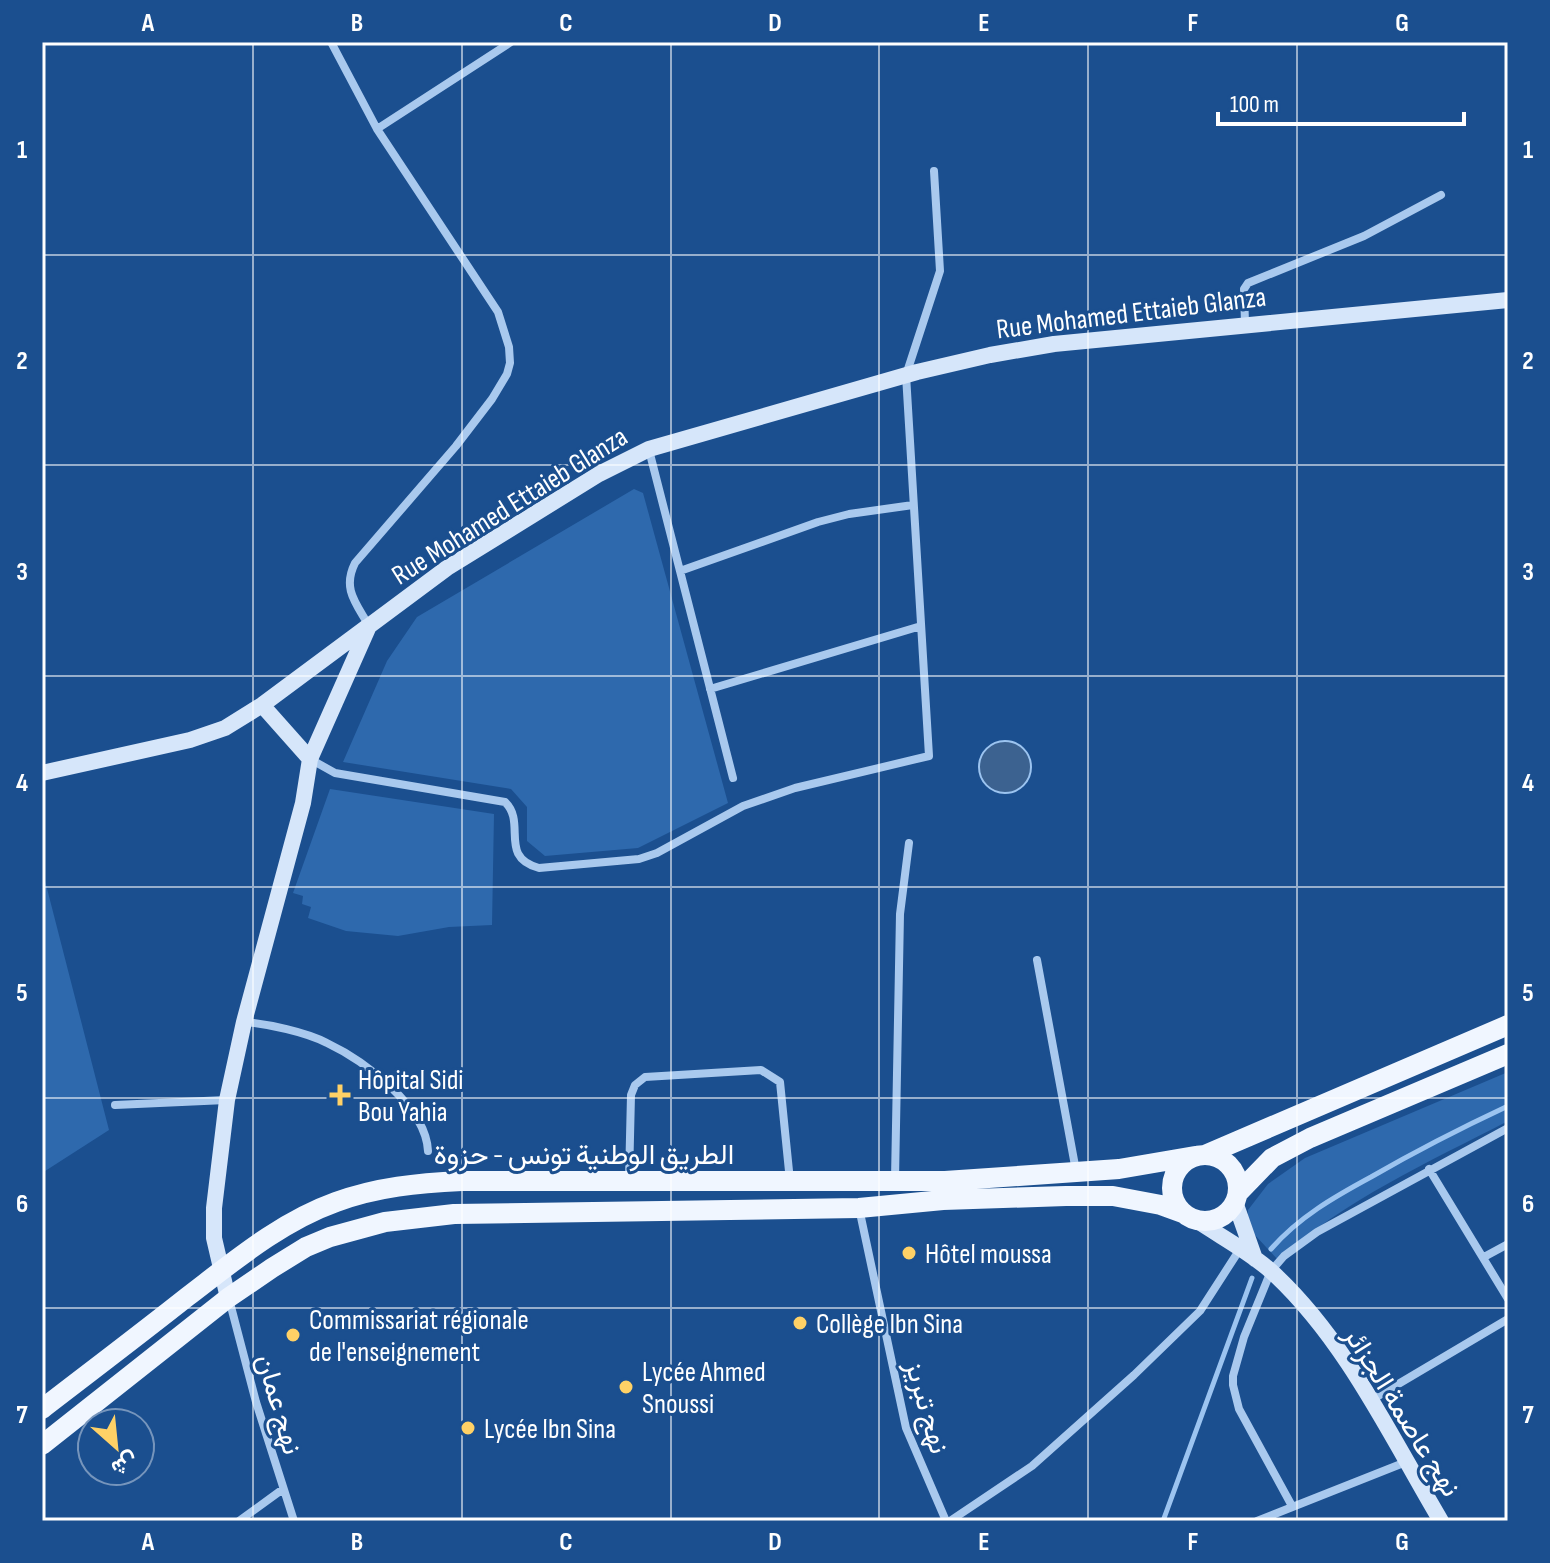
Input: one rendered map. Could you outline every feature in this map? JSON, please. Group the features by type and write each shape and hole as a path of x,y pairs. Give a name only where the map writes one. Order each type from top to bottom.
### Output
{"main road":[{"name":"الطريق الوطنية تونس - حزوة","path":"42,1445 228,1298 306,1247 352,1230 410,1217 454,1214 859,1208 944,1190 1119,1169 1200,1155 1508,1025"},
{"path":"1465,1044 1477,1067"},
{"path":"1237,1197 1238,1181 1226,1162 1200,1155 1186,1160 1174,1176 1173,1196 1190,1216 1206,1221 1223,1216 1272,1158 1310,1138 1508,1054"},
{"name":"الطريق الوطنية تونس - حزوة","path":"42,1409 221,1271 293,1221 333,1203 408,1183 895,1180 944,1190 1113,1196 1161,1205 1190,1216"}],"street":[{"path":"42,773 190,740 225,728 262,705 369,626 349,585 349,575 355,563 456,446 507,374 509,347 498,312 377,129 331,42"},
{"path":"377,129 511,42"},
{"path":"262,705 310,759 335,773 505,802 513,813 518,854 530,866 539,868 639,859 657,853 743,806 782,792 929,756 906,375 940,271 934,171"},
{"path":"1245,324 1244,289 1248,283 1364,236 1441,195"},
{"name":"Rue Mohamed Ettaieb Glanza","path":"228,1298 214,1238 214,1208 227,1100 244,1022 303,803 310,759 369,626 447,568 599,474 649,449 906,375 1054,344 1508,300"},
{"path":"649,449 733,778"},
{"path":"680,571 818,522 849,514 913,505"},
{"path":"710,689 921,626"},
{"path":"895,1180 900,914 909,843"},
{"path":"1037,960 1076,1173"},
{"path":"244,1022 325,1042 360,1062 388,1085 421,1121 428,1136 428,1151"},
{"path":"629,1180 631,1095 635,1085 645,1077 761,1070 780,1082 790,1181"},
{"path":"115,1105 227,1100"},
{"path":"1292,1506 1239,1409 1233,1385 1244,1337 1271,1271 1284,1256 1317,1232 1508,1128"},
{"path":"1429,1169 1508,1299"},
{"path":"1237,1197 1255,1259"},
{"name":"نهج تبريز","path":"859,1208 906,1428 948,1521"},
{"name":"نهج عاصمة الجزائر","path":"1190,1216 1271,1271 1299,1300 1373,1399 1441,1521"},
{"path":"1484,1257 1508,1244"},
{"path":"948,1521 1032,1466 1144,1365 1200,1311 1240,1249"},
{"name":"نهج عمان","path":"228,1298 294,1521"},
{"path":"1373,1399 1508,1319"},
{"path":"1257,1521 1406,1462"},
{"path":"239,1521 283,1489"}],"shaded area":[{"path":"634,489 643,493 728,803 638,848 545,856 527,841 527,807 511,789 343,762 387,661 417,617"},
{"path":"1005,741 1023,749 1031,767 1023,785 1005,793 987,785 979,767 987,749"},
{"path":"330,789 494,814 492,925 449,927 398,936 346,931 308,918 311,907 302,904 303,896 293,893"},
{"path":"42,869 109,1130 42,1173"},
{"path":"1508,1072 1508,1121 1359,1200 1278,1260 1254,1234 1248,1222 1248,1210 1268,1184 1305,1158"}],"waterway":[{"path":"1271,1249 1305,1217 1330,1200 1508,1106"},
{"path":"1163,1521 1252,1278"}],"place":[{"name":"Hôpital Sidi Bou Yahia","path":"340,1095"},
{"name":"Hôtel moussa","path":"909,1253"},
{"name":"Collège Ibn Sina","path":"800,1323"},
{"name":"Commissariat régionale de l'enseignement","path":"293,1335"},
{"name":"Lycée Ahmed Snoussi","path":"626,1387"},
{"name":"Lycée Ibn Sina","path":"468,1428"}]}
